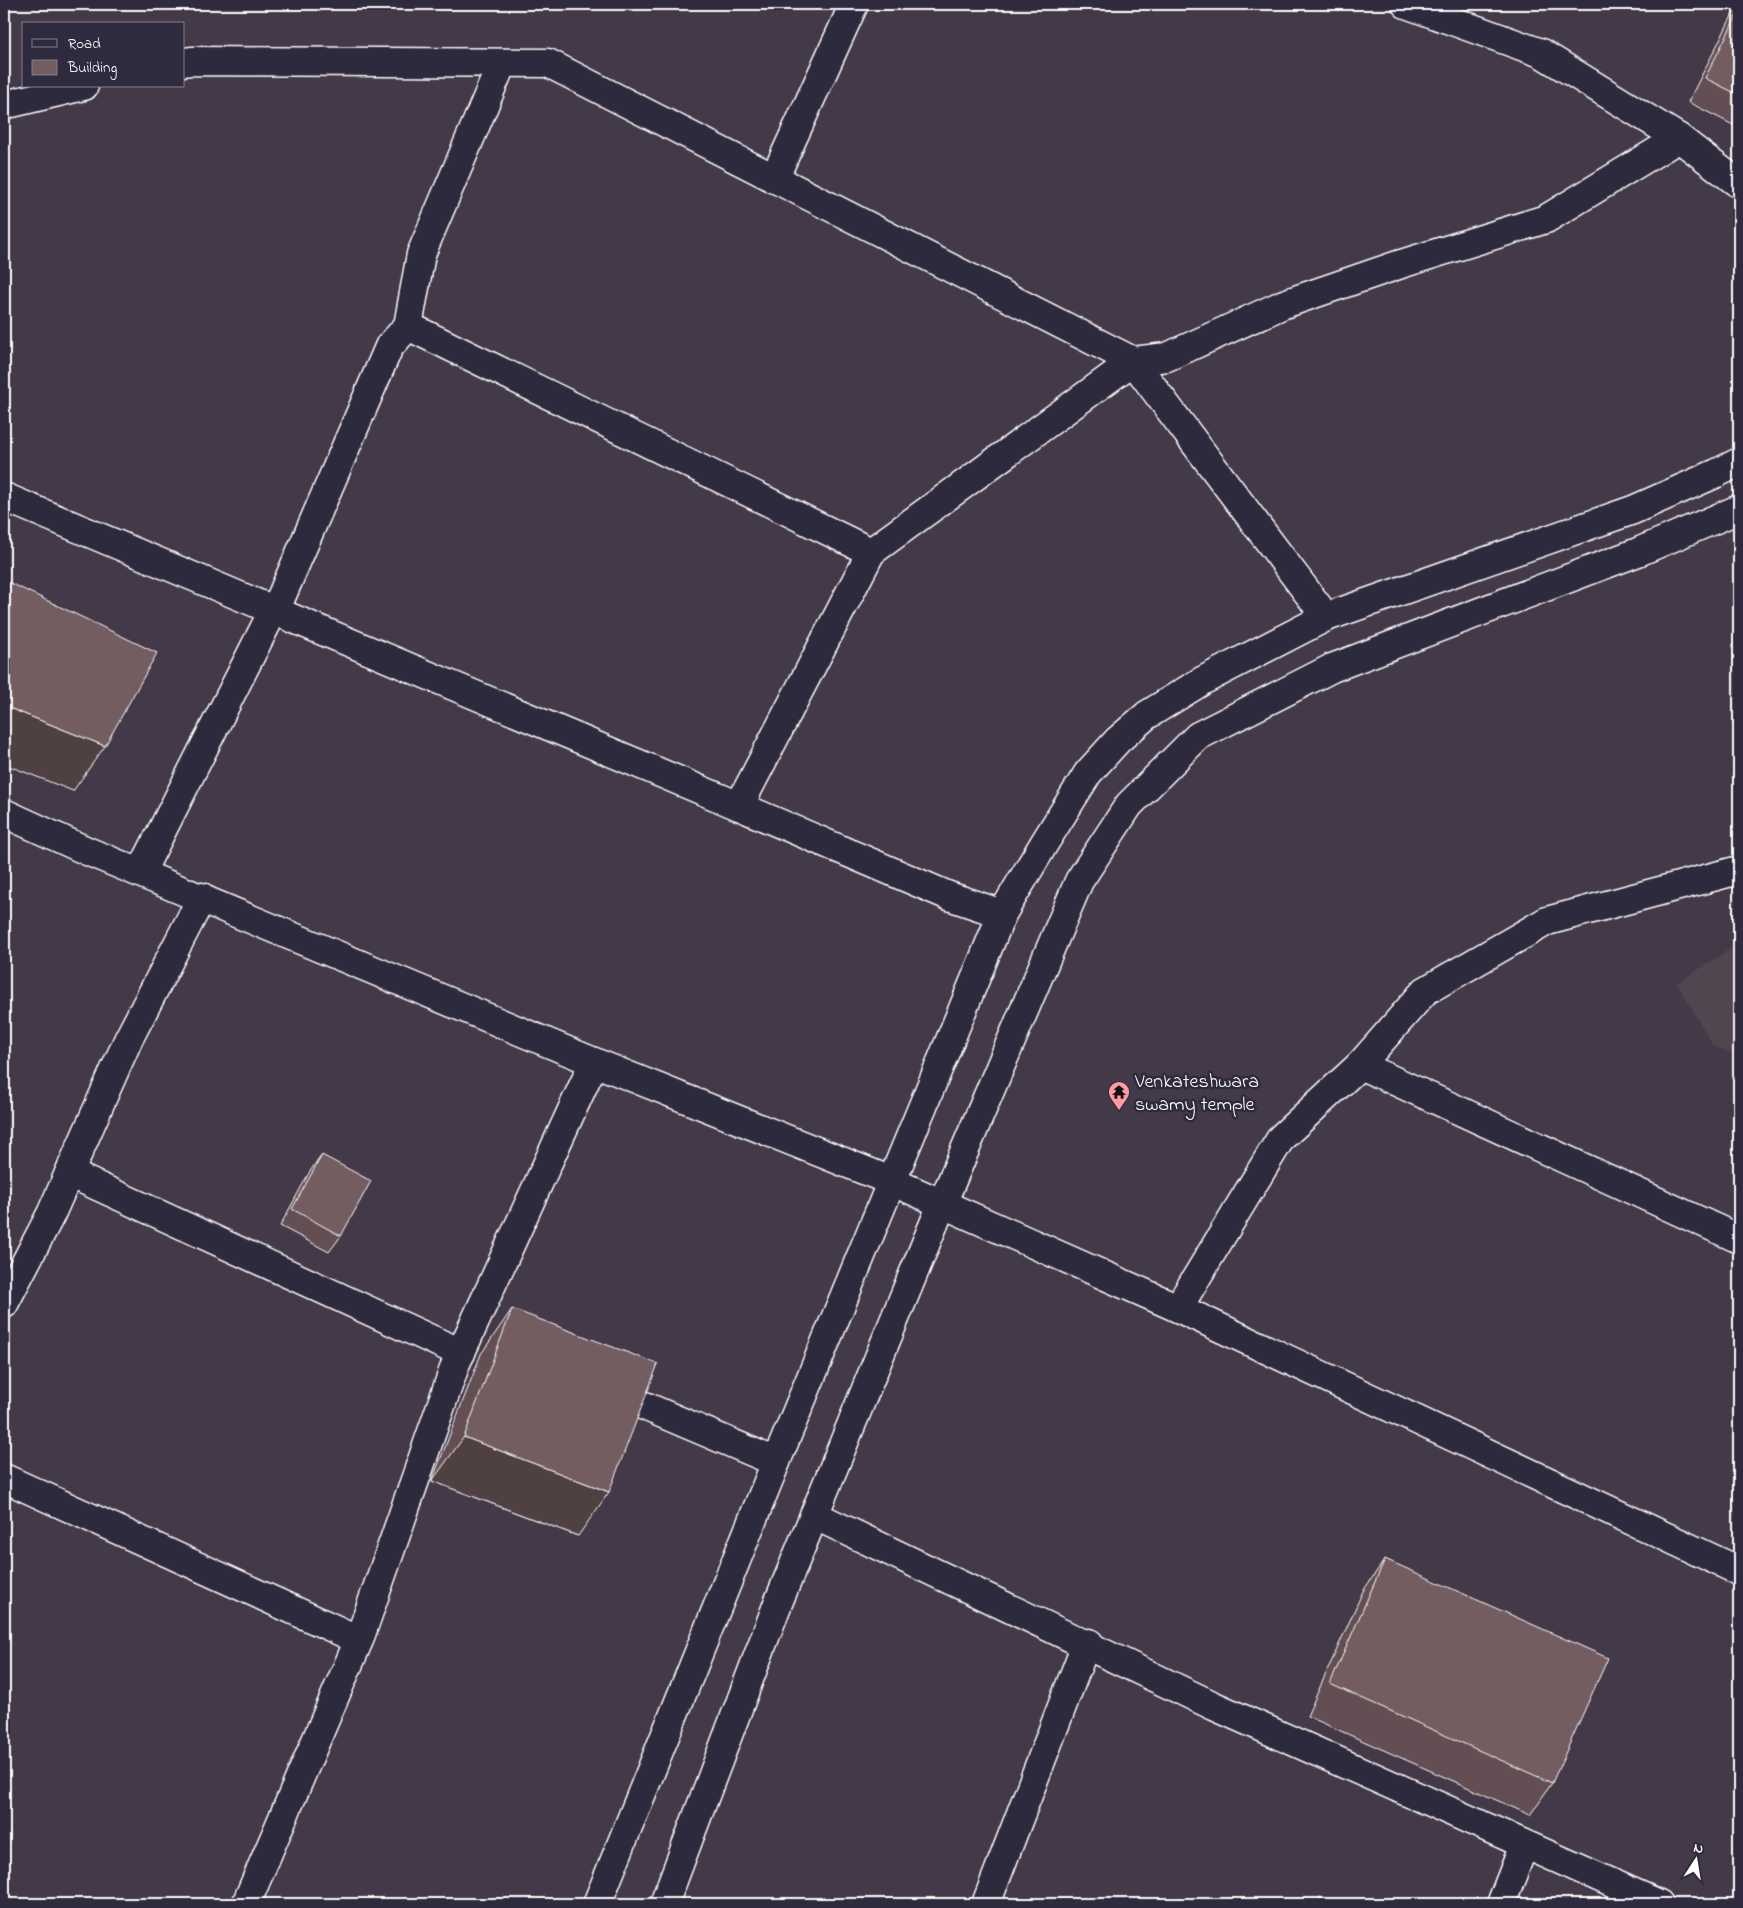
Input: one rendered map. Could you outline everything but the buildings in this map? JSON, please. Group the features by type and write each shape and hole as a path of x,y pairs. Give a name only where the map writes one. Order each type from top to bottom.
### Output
{"street":[{"path":"774,179 854,4"},
{"path":"1406,4 1541,53 1679,138 1739,184"},
{"path":"185,62 191,60 548,63 1133,361 1326,617"},
{"path":"140,872 273,611 276,609 389,347 408,326 421,254 502,63"},
{"path":"4,106 76,88"},
{"path":"739,806 871,552 1133,361 1167,357 1284,304 1401,264 1546,219 1679,138"},
{"path":"408,326 871,552"},
{"path":"597,1904 776,1462 1002,914 1088,773 1118,740 1147,714 1202,681 1326,617 1633,510 1717,474 1739,462"},
{"path":"4,498 949,896 1002,914"},
{"path":"664,1904 778,1603 942,1204 1079,881 1129,805 1198,736 1332,668 1638,552 1739,509"},
{"path":"4,813 594,1062 891,1181 1178,1308 1739,1571"},
{"path":"1178,1308 1281,1138 1360,1064 1425,991 1548,921 1739,870"},
{"path":"4,1304 51,1214 128,1040 202,897"},
{"path":"246,1904 359,1640 466,1342 594,1062"},
{"path":"1360,1064 1739,1239"},
{"path":"69,1173 466,1342 497,1343"},
{"path":"587,1382 776,1462"},
{"path":"4,1478 359,1640"},
{"path":"814,1515 1088,1643 1214,1706 1659,1904"},
{"path":"986,1904 1088,1643"},
{"path":"1501,1904 1524,1845"}],"shaded area":[{"path":"1739,943 1739,1057 1713,1046 1677,983"}],"place":[{"name":"Venkateshwara swamy temple","path":"1119,1111"}]}
